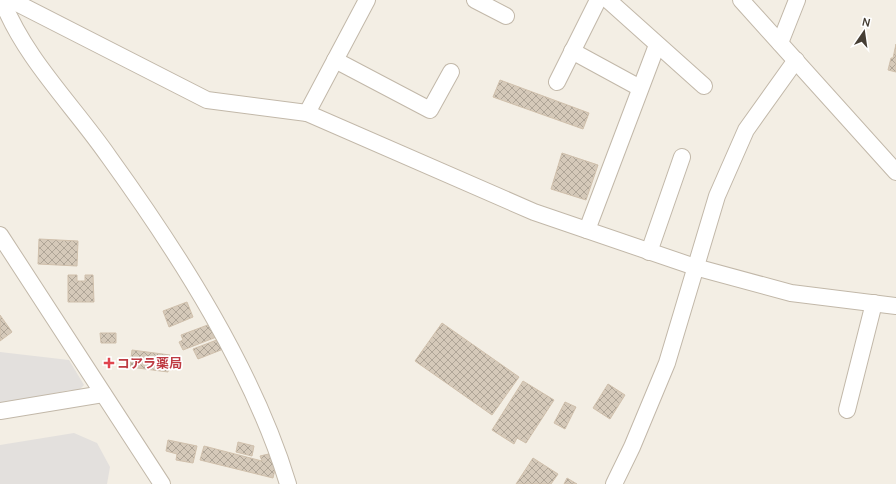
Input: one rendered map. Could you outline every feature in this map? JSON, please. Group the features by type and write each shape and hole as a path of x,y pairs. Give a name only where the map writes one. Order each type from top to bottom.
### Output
{"street":[{"path":"2,0 9,18 46,76 109,156 175,256 218,325 244,374 276,447 288,484"},
{"path":"11,0 207,100 307,113 534,212 695,267 790,293 896,306"},
{"path":"307,113 367,0"},
{"path":"475,0 506,16"},
{"path":"557,82 598,0"},
{"path":"608,0 704,86"},
{"path":"741,0 896,172"},
{"path":"780,43 797,0"},
{"path":"587,230 657,45"},
{"path":"572,51 640,88"},
{"path":"335,60 430,110 451,72"},
{"path":"614,484 632,447 667,363 717,196 746,130 796,60"},
{"path":"649,252 682,157"},
{"path":"0,235 162,484"},
{"path":"847,410 874,303"},
{"path":"0,411 103,394"}],"shaded area":[{"path":"0,352 69,360 84,385 78,391 70,390 0,404"},
{"path":"74,433 97,443 110,467 107,484 0,484 0,445"}],"building":[{"path":"896,44 896,72 888,70 891,58 893,58"},
{"path":"500,80 589,113 583,129 493,97"},
{"path":"562,153 598,165 586,200 551,189"},
{"path":"39,239 78,241 77,266 38,264"},
{"path":"68,275 77,275 77,281 85,281 85,275 93,275 94,302 68,302"},
{"path":"187,302 193,317 169,327 163,311"},
{"path":"0,315 12,332 0,341"},
{"path":"213,323 219,336 183,350 179,342 183,340 181,335"},
{"path":"442,323 519,377 492,415 415,361"},
{"path":"100,333 116,333 116,343 101,343"},
{"path":"222,338 226,348 198,359 193,349"},
{"path":"132,350 170,355 168,372 130,367"},
{"path":"523,381 554,400 526,443 517,438 514,444 492,430"},
{"path":"608,384 625,395 610,419 593,408"},
{"path":"565,402 576,407 565,429 554,423"},
{"path":"168,440 197,446 193,463 176,460 177,454 166,451"},
{"path":"238,442 254,446 252,456 236,452"},
{"path":"204,446 262,461 260,456 273,453 276,465 273,478 200,460"},
{"path":"533,458 558,474 551,484 516,484"},
{"path":"567,478 577,484 564,484"}],"place":[{"name":"コアラ薬局","path":"109,363"}]}
